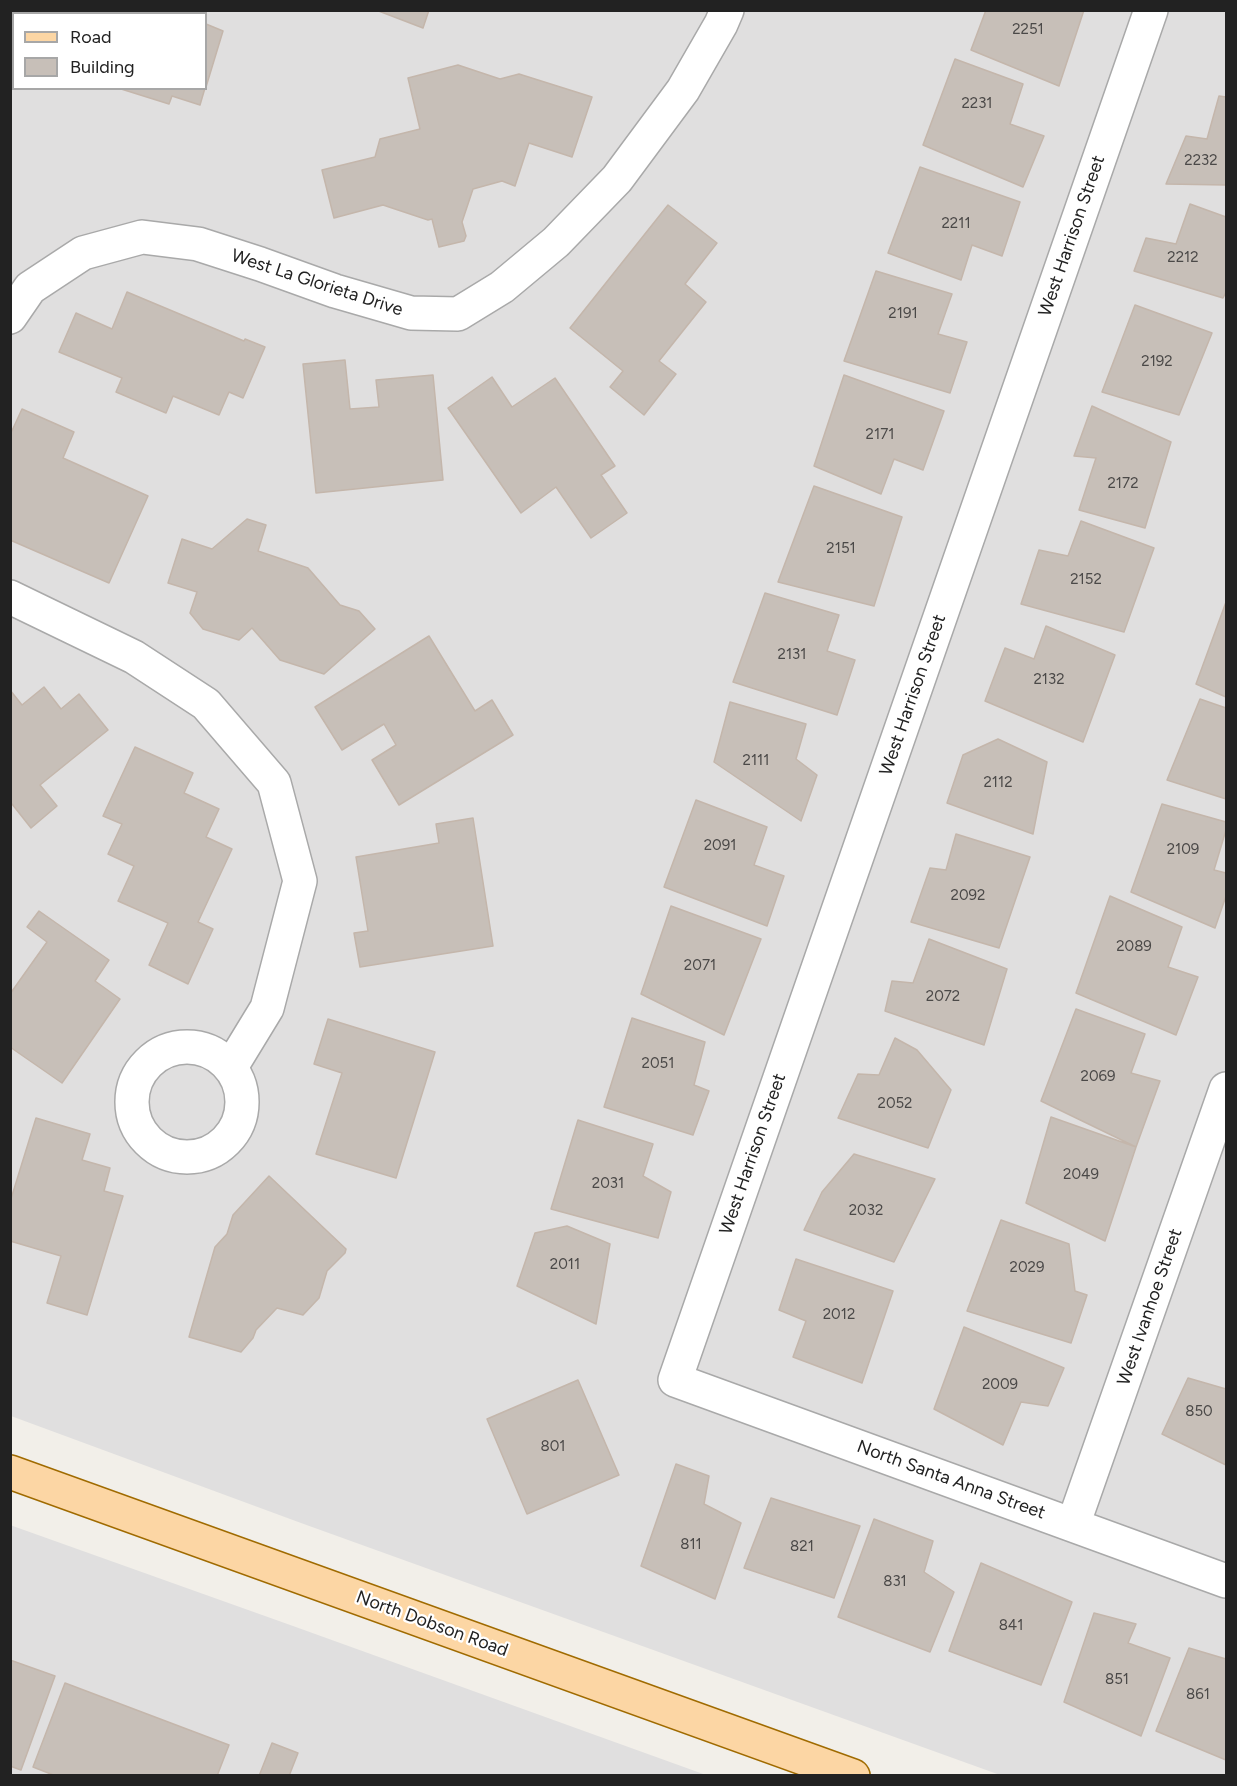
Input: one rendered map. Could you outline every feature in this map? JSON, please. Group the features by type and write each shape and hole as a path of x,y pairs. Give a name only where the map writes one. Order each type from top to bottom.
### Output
{"main road":[{"name":"North Dobson Road","path":"10,1472 853,1776"}],"street":[{"name":"West La Glorieta Drive","path":"10,317 30,288 84,253 142,237 198,244 335,291 411,313 458,314 502,287 556,242 617,179 683,90 727,10"},
{"name":"West Harrison Street","path":"675,1380 1150,10"},
{"path":"10,597 134,657 206,704 274,783 300,881 267,1008 231,1067"},
{"name":"West Ivanhoe Street","path":"1073,1525 1227,1089"},
{"name":"North Santa Anna Street","path":"675,1380 1227,1581"}],"shaded area":[{"path":"10,11 1226,11 1226,1775 1000,1775 11,1416"},
{"path":"10,1525 293,1626 706,1775 11,1775"}],"building":[{"path":"26,10 170,10 174,12 26,12"},
{"path":"376,10 429,10 423,28"},
{"path":"986,10 1084,10 1059,86 971,50"},
{"path":"207,24 223,31 207,84"},
{"path":"955,59 1023,84 1010,124 1044,136 1023,187 923,145"},
{"path":"458,65 500,79 519,74 592,97 572,157 529,143 515,186 502,181 473,189 462,222 466,236 464,241 439,247 432,219 428,220 383,205 334,218 322,170 375,157 380,139 420,129 408,78"},
{"path":"124,90 204,90 200,105 172,96 169,104"},
{"path":"1219,96 1226,97 1226,185 1166,184 1186,136 1207,139"},
{"path":"920,167 1020,202 1002,256 972,245 961,280 888,253"},
{"path":"1190,204 1226,217 1226,292 1223,298 1134,271 1146,238 1176,244"},
{"path":"668,205 717,243 685,284 706,302 659,361 676,374 644,415 610,387 623,371 570,328"},
{"path":"876,271 952,294 938,334 967,342 950,393 844,361"},
{"path":"127,292 244,341 245,339 265,347 243,398 229,392 219,415 173,396 166,413 116,392 122,378 59,352 76,313 112,329"},
{"path":"1135,305 1212,333 1179,415 1102,392"},
{"path":"345,360 350,409 379,407 376,380 433,375 443,480 316,493 303,364"},
{"path":"844,375 944,411 923,470 894,459 881,494 814,466"},
{"path":"492,377 512,407 555,378 615,466 601,475 627,513 591,538 556,487 521,513 448,408"},
{"path":"1092,406 1171,442 1145,528 1079,510 1096,458 1074,456"},
{"path":"22,409 74,432 63,458 148,496 109,583 10,540 10,435"},
{"path":"814,486 902,517 874,606 778,582"},
{"path":"247,519 266,525 258,551 308,568 340,605 359,611 375,629 324,674 280,660 252,628 239,640 203,629 190,613 197,592 168,583 182,539 212,549"},
{"path":"1081,521 1154,548 1124,632 1021,604 1039,550 1068,556"},
{"path":"765,593 839,615 827,651 855,660 837,715 733,682"},
{"path":"1226,602 1226,697 1196,684"},
{"path":"1046,626 1115,655 1083,742 985,701 1005,648 1034,659"},
{"path":"429,636 475,711 492,700 513,735 399,805 372,760 396,745 384,724 342,750 315,707"},
{"path":"44,687 61,709 79,694 108,730 40,785 57,806 31,828 12,804 10,806 10,690 22,705"},
{"path":"1200,699 1226,708 1226,799 1167,780"},
{"path":"730,702 806,724 796,759 817,775 801,821 714,762"},
{"path":"998,739 1047,762 1033,834 947,803 963,755"},
{"path":"135,747 193,773 184,793 219,809 206,837 232,849 198,922 213,929 188,984 149,965 168,923 118,901 134,866 108,854 122,824 103,816"},
{"path":"696,800 767,827 754,865 784,876 767,926 664,887"},
{"path":"1162,804 1226,822 1226,830 1214,870 1226,873 1226,896 1215,928 1131,892"},
{"path":"473,818 493,946 360,967 354,933 368,931 356,857 439,843 436,824"},
{"path":"956,834 1030,857 999,948 911,922 930,868 946,870"},
{"path":"1110,896 1182,927 1168,967 1198,977 1176,1035 1076,993"},
{"path":"671,906 761,939 724,1035 641,994"},
{"path":"39,911 109,960 95,981 120,999 62,1083 10,1047 10,994 47,942 27,927"},
{"path":"929,939 1007,969 984,1045 885,1011 892,981 913,983"},
{"path":"1076,1009 1145,1034 1131,1073 1160,1081 1136,1147 1041,1101"},
{"path":"632,1018 705,1042 694,1085 709,1091 693,1135 604,1107"},
{"path":"328,1019 435,1052 396,1178 316,1154 342,1073 314,1064"},
{"path":"895,1038 917,1050 951,1090 928,1148 838,1118 858,1074 879,1075"},
{"path":"1051,1117 1136,1147 1105,1241 1026,1203"},
{"path":"36,1118 90,1134 82,1160 110,1168 104,1191 123,1196 87,1315 47,1303 61,1256 10,1241 10,1202"},
{"path":"578,1120 653,1144 643,1176 671,1192 658,1238 551,1209"},
{"path":"854,1154 935,1179 894,1262 804,1230 822,1192"},
{"path":"269,1176 346,1249 345,1253 327,1271 319,1298 303,1315 277,1308 256,1330 253,1338 241,1352 189,1337 215,1247 227,1234 233,1215"},
{"path":"1001,1220 1069,1244 1075,1291 1087,1295 1071,1343 967,1311"},
{"path":"567,1226 610,1244 596,1324 517,1286 535,1233"},
{"path":"796,1259 893,1291 862,1383 793,1357 806,1321 779,1310"},
{"path":"964,1327 1064,1368 1048,1406 1021,1402 1003,1445 934,1409"},
{"path":"1188,1378 1226,1389 1226,1465 1162,1434"},
{"path":"578,1380 619,1475 527,1514 487,1419"},
{"path":"676,1464 709,1476 704,1504 741,1523 715,1599 641,1566"},
{"path":"771,1498 860,1526 834,1598 744,1568"},
{"path":"874,1519 933,1541 924,1572 954,1592 930,1652 838,1617"},
{"path":"981,1563 1072,1602 1041,1685 949,1651"},
{"path":"1094,1613 1136,1624 1128,1643 1170,1658 1141,1736 1064,1702"},
{"path":"1189,1648 1226,1659 1226,1760 1156,1731"},
{"path":"10,1660 55,1676 21,1770 10,1766"},
{"path":"65,1683 229,1745 217,1776 56,1776 33,1767"},
{"path":"272,1743 298,1753 289,1776 259,1776"}]}
